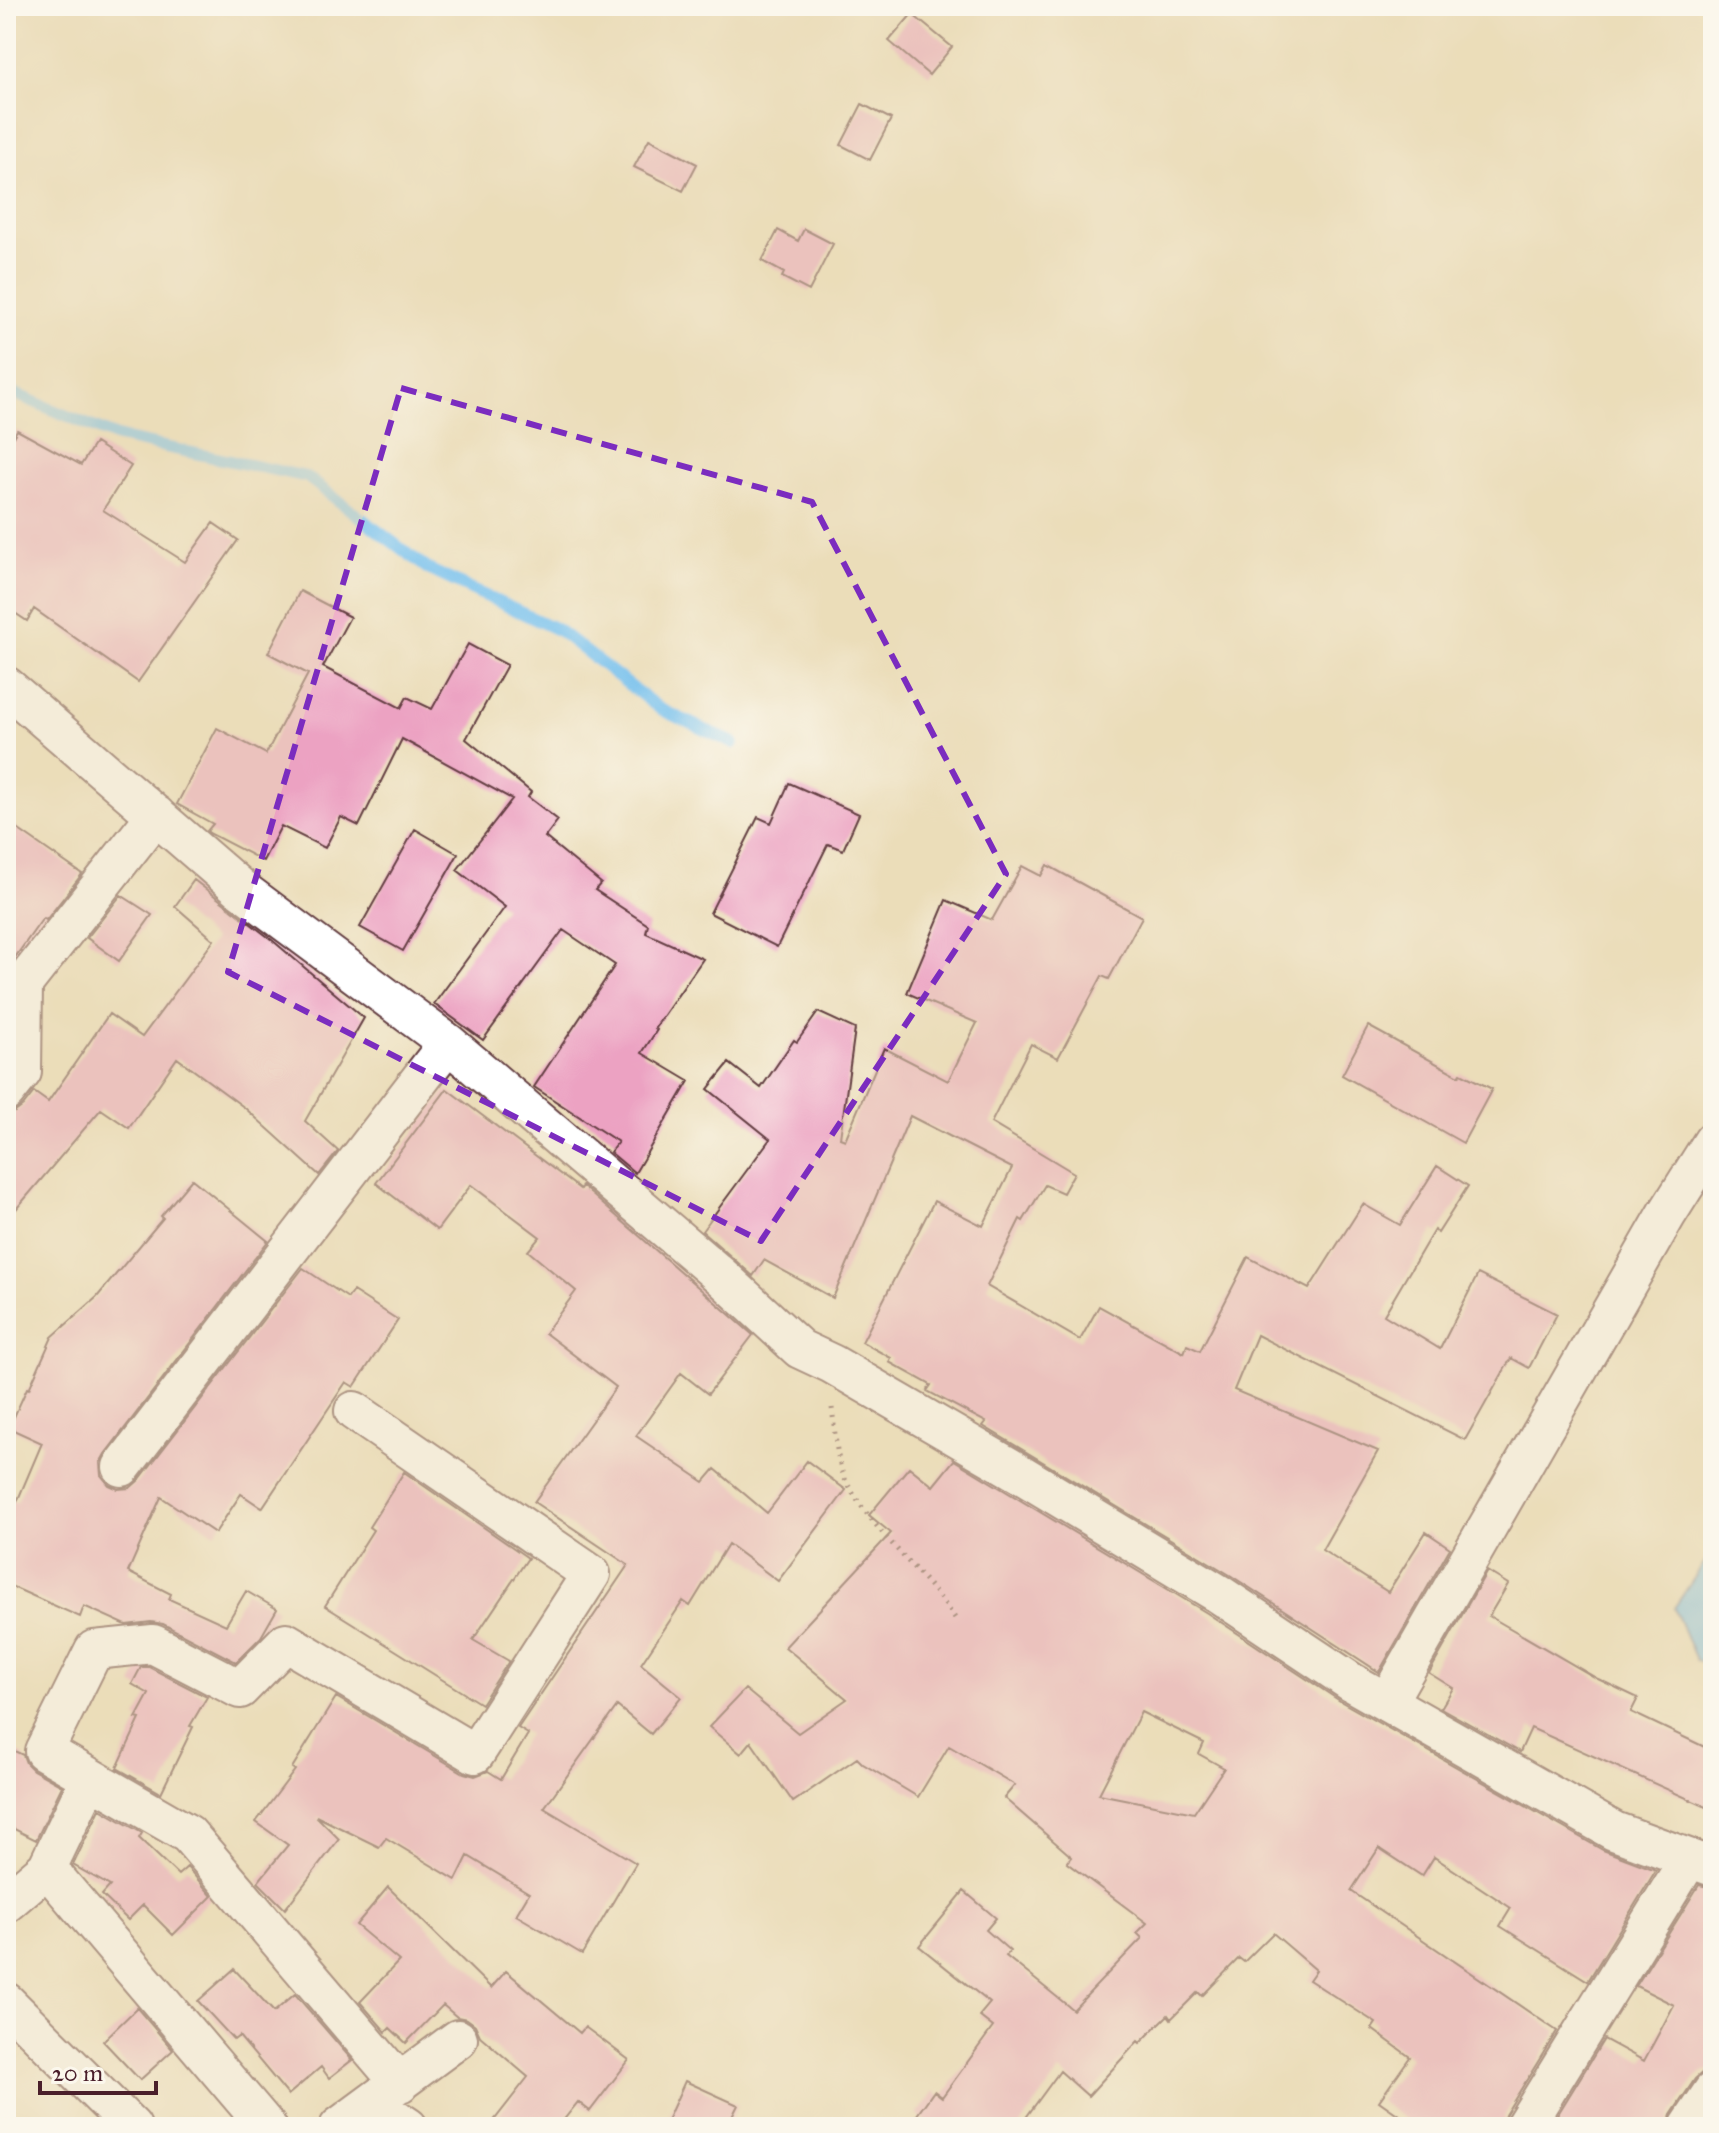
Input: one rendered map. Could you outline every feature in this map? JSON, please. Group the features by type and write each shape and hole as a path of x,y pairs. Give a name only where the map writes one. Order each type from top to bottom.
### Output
{"street":[{"path":"6,686 241,889 448,1043 721,1276 800,1349 832,1364 1009,1467 1193,1578 1351,1682 1614,1831 1701,1863 1524,2127"},
{"path":"6,1092 22,1072 23,984 156,815"},
{"path":"122,1467 448,1043"},
{"path":"1387,1702 1667,1214 1713,1141"},
{"path":"354,1411 591,1574 475,1754 286,1642 240,1689 153,1644 94,1650 44,1751 188,1834 386,2093 408,2127"},
{"path":"6,1903 47,1868 90,1778"},
{"path":"47,1868 267,2127"},
{"path":"6,2002 132,2127"},
{"path":"339,2127 458,2039"},
{"path":"1689,2127 1713,2091"}],"path":[{"path":"832,1364 828,1386 844,1479 882,1533 957,1621"}],"highlighted area":[{"path":"401,388 812,502 1006,874 761,1241 228,972"}],"water":[{"path":"1713,1550 1713,1667 1696,1660 1674,1608"}],"building":[{"path":"912,14 952,47 929,75 889,41"},
{"path":"862,104 891,119 870,160 841,145"},
{"path":"649,139 697,164 683,191 634,167"},
{"path":"804,229 833,244 809,291 782,277 784,273 762,261 778,230 798,241"},
{"path":"17,430 81,465 95,443 131,466 103,510 185,562 213,523 238,540 138,682 34,609 27,621 6,607 6,449"},
{"path":"300,591 350,617 323,667 401,708 407,697 432,709 468,644 507,665 466,739 531,792 528,797 558,820 545,837 601,883 595,890 648,925 646,933 703,959 655,1028 657,1030 642,1053 689,1081 635,1173 610,1152 618,1142 534,1087 615,965 563,930 483,1040 434,1004 505,907 457,870 512,799 402,739 359,826 341,817 325,848 281,826 263,861 209,833 207,831 213,824 177,804 217,728 266,754 308,674 268,653"},
{"path":"789,783 859,814 843,850 828,844 777,947 710,913 758,817 771,823"},
{"path":"6,821 82,874 46,920 43,918 6,970"},
{"path":"415,829 458,854 403,951 360,927"},
{"path":"1047,865 1142,917 1109,979 1102,976 1058,1058 1031,1044 991,1123 1074,1173 1063,1193 1045,1185 1023,1221 1020,1219 987,1286 1080,1340 1099,1306 1184,1353 1187,1345 1200,1351 1248,1257 1309,1289 1363,1204 1400,1225 1437,1166 1468,1186 1438,1233 1434,1230 1384,1315 1440,1349 1478,1274 1557,1314 1529,1368 1511,1358 1465,1440 1257,1335 1234,1390 1378,1451 1322,1550 1388,1592 1426,1532 1450,1548 1379,1672 1230,1575 983,1426 986,1422 927,1391 931,1385 889,1362 891,1358 862,1342 934,1201 983,1226 1012,1168 910,1116 833,1298 764,1260 753,1276 702,1231 770,1139 708,1089 729,1063 761,1088 818,1012 855,1029 840,1138 845,1140 884,1048 948,1081 977,1023 907,993 946,900 992,920 1022,866 1041,876"},
{"path":"194,880 272,940 364,1018 305,1121 338,1151 319,1175 245,1108 177,1058 129,1128 101,1109 6,1221 6,1113 15,1112 23,1106 34,1092 48,1102 109,1014 142,1037 214,940 175,906"},
{"path":"121,895 152,915 119,961 87,938"},
{"path":"1368,1026 1459,1076 1461,1073 1492,1089 1463,1143 1342,1075"},
{"path":"447,1089 580,1189 582,1186 753,1335 708,1394 681,1373 636,1436 704,1482 715,1469 767,1513 807,1461 846,1490 778,1581 728,1544 690,1606 683,1601 641,1664 681,1697 651,1734 617,1706 544,1808 636,1863 582,1954 516,1915 529,1893 468,1856 456,1880 386,1838 379,1847 316,1816 339,1839 285,1909 258,1882 288,1845 256,1822 295,1770 292,1768 336,1697 464,1773 475,1776 488,1771 501,1779 528,1734 518,1728 628,1565 534,1502 616,1387 545,1333 576,1291 528,1251 540,1237 471,1185 437,1230 376,1183"},
{"path":"192,1179 268,1241 105,1454 100,1463 101,1475 109,1485 118,1489 130,1488 139,1480 303,1268 348,1298 353,1291 398,1320 354,1387 346,1382 262,1508 241,1494 215,1533 161,1497 128,1572 171,1594 169,1599 226,1625 246,1591 277,1609 261,1637 236,1662 163,1624 126,1625 84,1606 80,1617 6,1584 6,1497 17,1502 42,1443 9,1428 27,1388 52,1337 97,1297"},
{"path":"954,1460 1207,1613 1340,1701 1603,1850 1656,1870 1588,1981 1500,1926 1511,1908 1434,1857 1422,1876 1379,1848 1351,1891 1557,2031 1505,2115 1502,2127 1416,2127 1379,2101 1410,2057 1372,2029 1376,2023 1309,1980 1316,1970 1273,1933 1244,1962 1239,1958 1202,1996 1198,1992 1171,2019 1168,2015 1140,2043 1138,2041 1088,2096 1060,2071 1019,2127 920,2127 925,2120 917,2115 934,2091 942,2097 993,2027 979,2016 990,2003 919,1946 964,1891 996,1918 986,1930 1010,1951 1006,1956 1073,2010 1142,1938 1137,1933 1147,1923 1067,1863 1072,1857 1004,1798 1015,1785 949,1746 918,1797 857,1758 793,1802 751,1742 741,1754 709,1727 745,1689 798,1733 847,1699 785,1647 891,1533 869,1515 909,1467 933,1486","holes":["1141,1712 1204,1743 1199,1754 1224,1768 1194,1813 1099,1794"]},
{"path":"404,1472 528,1558 473,1640 509,1661 481,1704 325,1606 373,1530 369,1527"},
{"path":"1487,1571 1508,1584 1489,1616 1598,1679 1638,1698 1631,1712 1713,1751 1713,1810 1531,1728 1520,1752 1441,1708 1453,1688 1429,1673"},
{"path":"141,1667 149,1667 207,1697 190,1726 193,1727 161,1793 117,1768 140,1719 136,1718 149,1694 132,1684"},
{"path":"6,1747 23,1755 33,1770 62,1786 36,1840 6,1825"},
{"path":"100,1809 142,1833 139,1838 178,1875 187,1867 212,1896 173,1935 143,1905 128,1920 102,1895 110,1886 73,1865"},
{"path":"1699,1885 1713,1888 1713,2069 1695,2079 1671,2115 1667,2127 1550,2127 1604,2039 1644,2061 1674,2005 1636,1986"},
{"path":"388,1887 491,1988 506,1971 580,2033 585,2027 629,2060 590,2111 578,2102 558,2127 489,2127 528,2077 480,2036 475,2025 457,2017 443,2005 406,2043 390,2028 386,2032 360,2002 399,1961 356,1925"},
{"path":"234,1969 274,2012 295,1994 352,2060 329,2078 321,2067 288,2095 239,2036 234,2040 198,2001"},
{"path":"137,2008 173,2050 140,2080 103,2041"},
{"path":"685,2081 738,2105 727,2127 664,2127"}],"waterway":[{"path":"6,390 117,437 307,477 428,569 558,630 660,709 733,743"}]}
